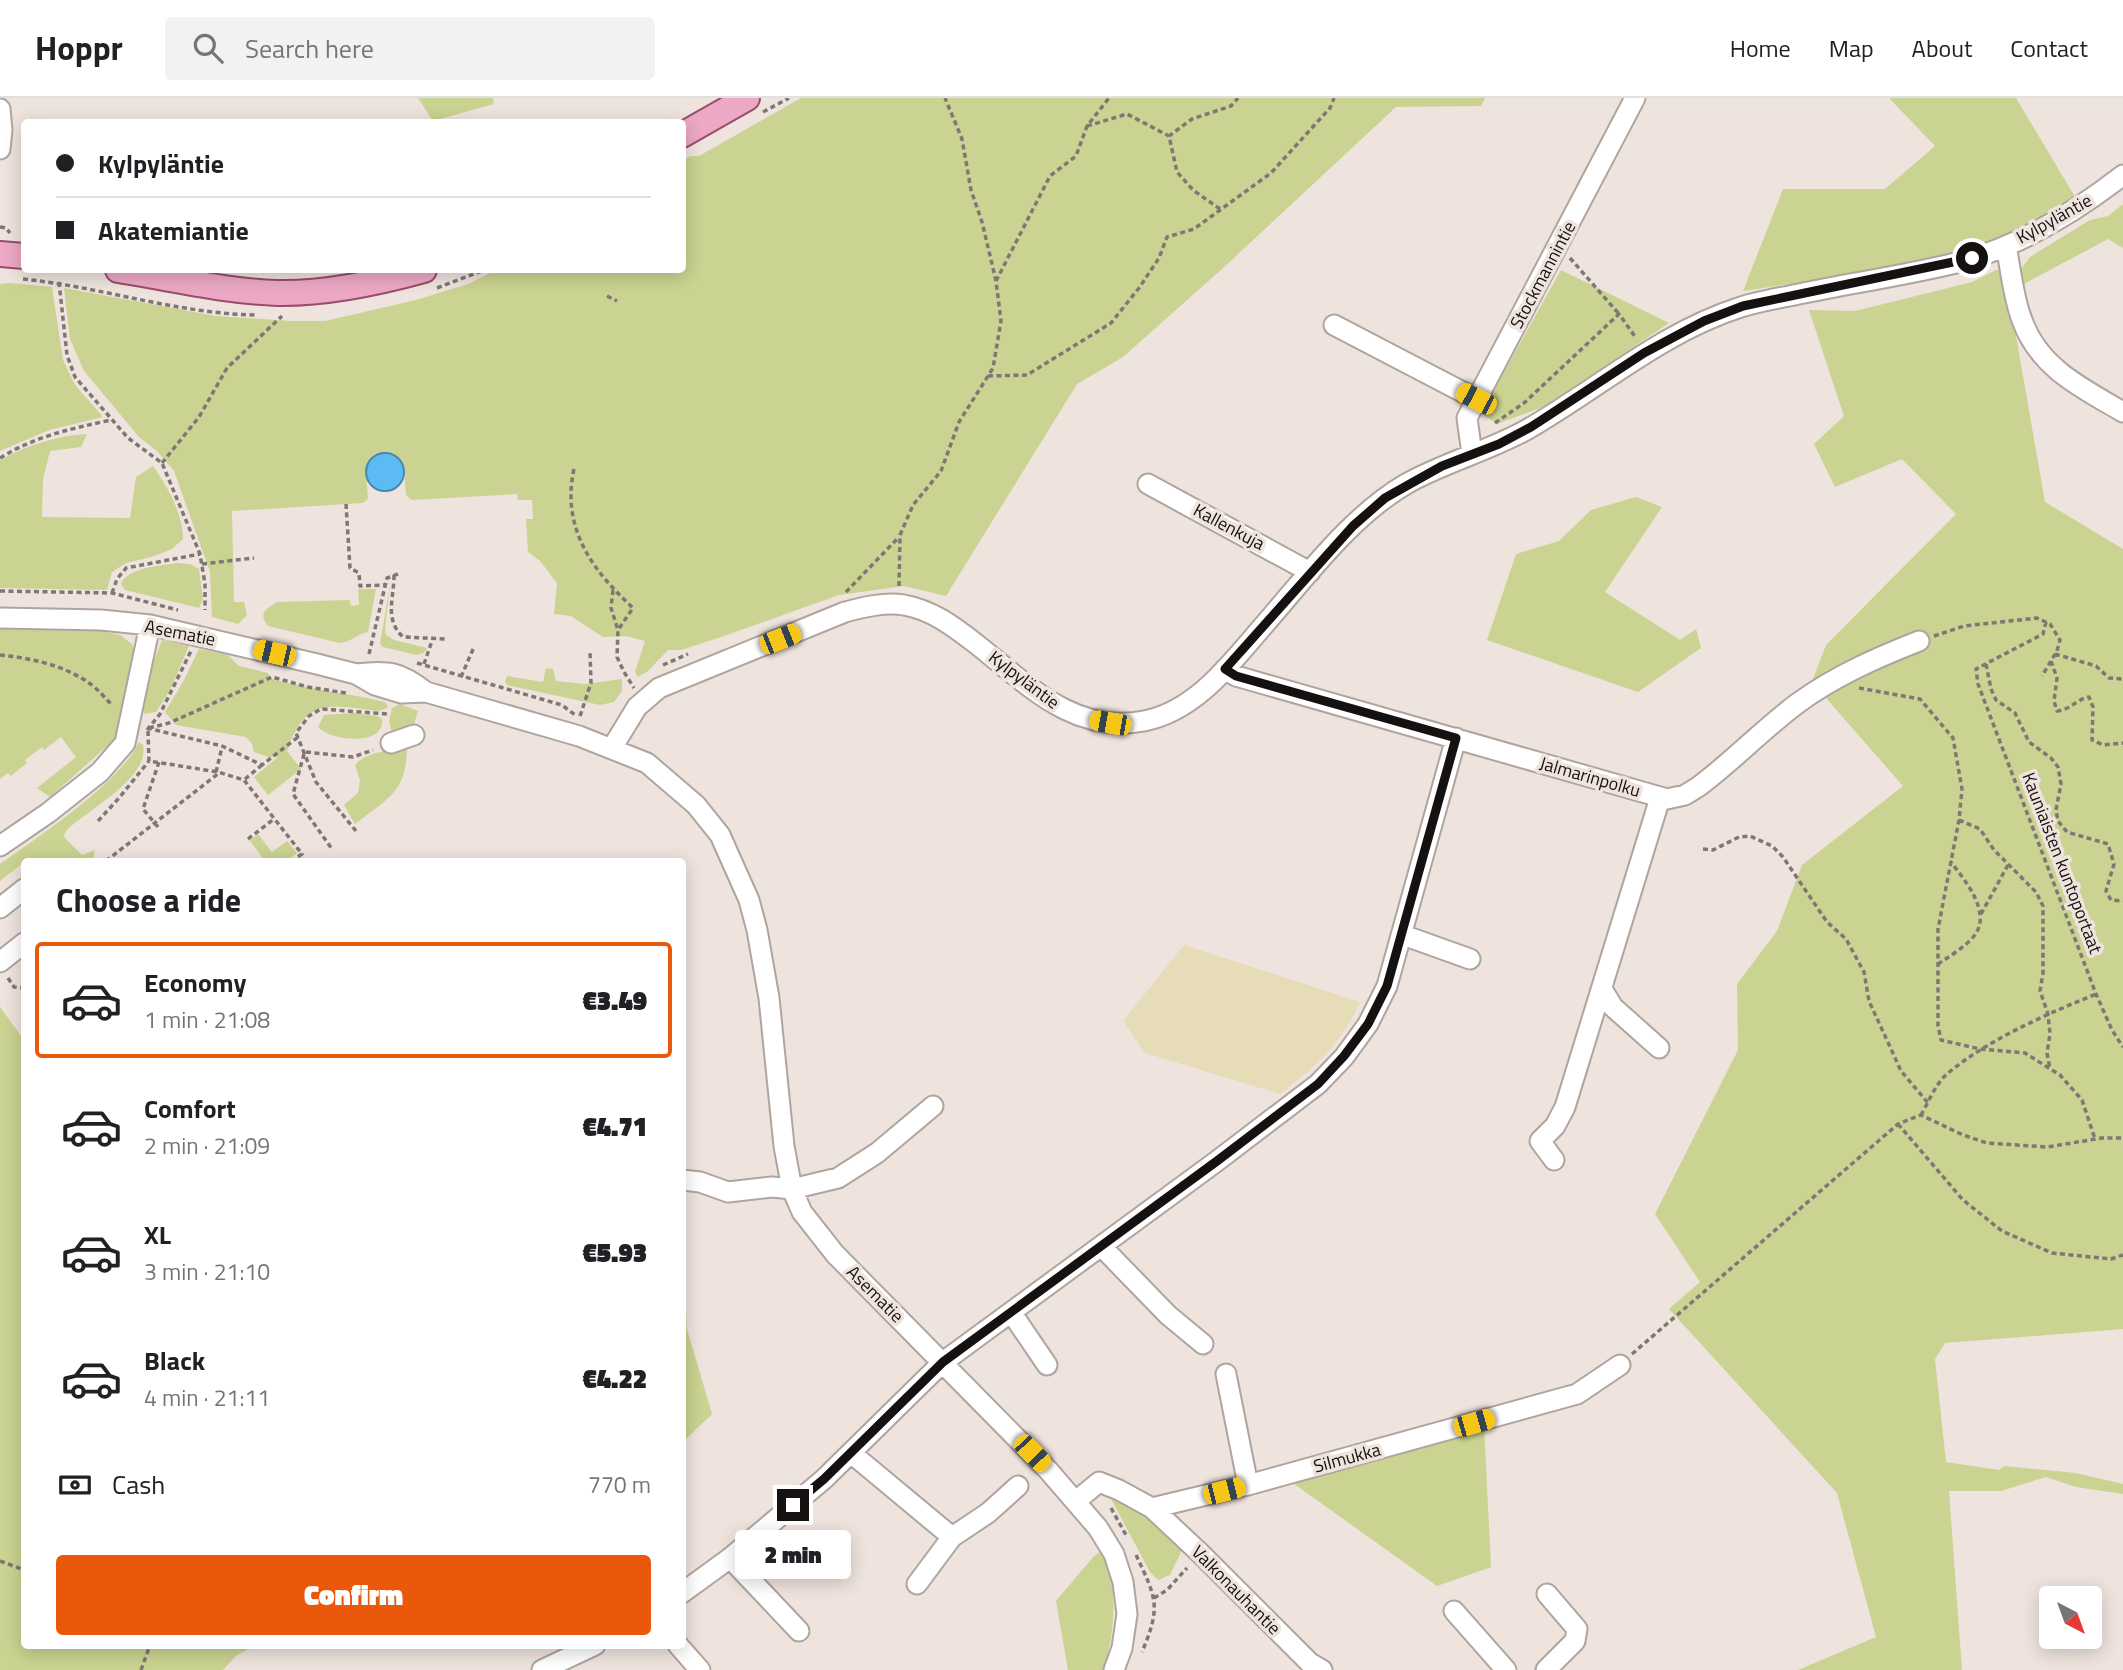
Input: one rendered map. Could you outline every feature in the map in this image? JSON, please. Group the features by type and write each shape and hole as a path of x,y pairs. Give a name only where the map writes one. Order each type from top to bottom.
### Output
{"main road":[{"path":"686,133 747,98"},
{"path":"0,254 21,256"},
{"path":"136,273 231,289 278,293 362,285 412,273"}],"street":[{"name":"Stockmannintie","path":"1472,454 1467,418 1635,98"},
{"path":"0,109 0,149"},
{"name":"Kylpyläntie","path":"612,748 638,707 659,688 845,612 873,605 902,605 931,612 958,629 1056,706 1082,719 1110,723 1145,721 1175,710 1202,692 1225,669 1353,526 1385,498 1419,478 1499,444 1531,427 1644,353 1704,321 1743,306 1961,261 2006,246 2053,223 2095,197 2123,175"},
{"path":"2006,246 2021,319 2032,342 2045,360 2070,382 2123,412"},
{"path":"1334,325 1476,399"},
{"name":"Kallenkuja","path":"1148,484 1310,572"},
{"name":"Asematie","path":"0,618 101,620 150,625 356,674 375,685 401,692 426,692 612,748 665,792 708,840 729,858 749,900 769,998 784,1146 792,1189 802,1212 826,1244 1048,1470 1076,1501 1114,1554 1123,1582 1127,1614 1122,1648 1114,1670"},
{"path":"0,846 48,813 114,759 125,743 150,625"},
{"name":"Jalmarinpolku","path":"1225,669 1236,676 1660,798 1675,799 1698,787 1790,709 1864,663 1919,641"},
{"path":"391,743 414,735"},
{"path":"686,1590 730,1558 824,1479 943,1362 1102,1247 1318,1084 1344,1056 1368,1024 1387,986 1456,738"},
{"path":"1554,1160 1540,1141 1555,1126 1565,1107 1660,798"},
{"path":"0,908 21,891"},
{"path":"1403,935 1470,959"},
{"path":"4,970 21,947"},
{"path":"1602,989 1613,1007 1659,1048"},
{"path":"686,1180 700,1182 728,1192 772,1187 792,1189 838,1178 877,1153 933,1106"},
{"path":"1102,1247 1168,1315 1203,1344"},
{"path":"1011,1312 1048,1365"},
{"name":"Silmukka","path":"1152,1508 1248,1485 1577,1394 1620,1365"},
{"path":"1226,1374 1248,1485"},
{"path":"851,1453 952,1537"},
{"path":"1076,1501 1099,1482 1152,1508"},
{"path":"917,1584 952,1537 988,1513 1018,1486"},
{"name":"Valkonauhantie","path":"1152,1508 1310,1663 1322,1670"},
{"path":"730,1558 799,1631"},
{"path":"1546,1670 1575,1641 1577,1629 1547,1594"},
{"path":"1454,1611 1506,1670"},
{"path":"542,1670 587,1649"},
{"path":"682,1649 700,1670"}],"path":[{"path":"841,599 900,535 913,505 941,471 959,422 993,368 1001,321 996,281 982,222 971,190 962,139 946,98"},
{"path":"996,281 1050,176 1076,156 1087,126 1109,98"},
{"path":"1169,136 1192,119 1231,106 1238,98"},
{"path":"988,376 1027,375 1111,323 1159,258 1167,237 1194,229 1271,173 1330,108 1334,98"},
{"path":"1087,126 1127,114 1169,136 1177,172 1193,190 1220,209"},
{"path":"1557,249 1582,270 1619,314"},
{"path":"59,282 67,355 75,377 128,438 162,463 200,554 205,584 205,610"},
{"path":"607,296 617,301"},
{"path":"162,463 199,417 227,368 282,316"},
{"path":"0,458 49,434 111,420"},
{"path":"574,469 571,491 577,534 590,562 613,590 633,608 618,630"},
{"path":"346,504 350,568 359,573 360,586 385,585"},
{"path":"900,535 900,593"},
{"path":"112,593 117,579 126,568 200,554"},
{"path":"202,564 254,558"},
{"path":"378,658 369,656 387,578 396,575 391,615 394,628 403,637 447,639"},
{"path":"613,590 611,608 618,630 617,657 635,689"},
{"path":"0,591 112,593 187,612"},
{"path":"1919,641 1964,626 2037,618 2057,632 2060,640 2042,676"},
{"path":"2046,622 2043,634 1986,664 1991,689 1996,700 2015,712 2029,743 2051,758 2058,767 2061,784 2056,810 2057,821 2067,832 2108,844 2114,864 2106,891 2111,900 2123,901"},
{"path":"424,664 433,638"},
{"path":"461,677 474,647"},
{"path":"410,663 424,664 562,705 580,716 591,683 590,651"},
{"path":"2055,654 2096,666 2109,678 2123,679"},
{"path":"0,655 21,657 67,671 90,684 122,717 139,721 148,729 222,747 262,765"},
{"path":"2051,661 2057,678 2054,701 2057,711 2066,710 2081,699 2089,697 2093,707 2092,740 2103,745 2123,743"},
{"name":"Kauniaisten kuntoportaat","path":"1986,664 1976,669 1978,684 2096,994 2123,1047"},
{"path":"1842,676 1852,687 1920,699 1953,738 1962,789 1959,820 1938,929 1938,1026 1941,1040 1984,1049 2025,1053 2060,1075 2082,1100 2095,1139"},
{"path":"148,729 169,723 272,677 308,687 348,693"},
{"path":"305,752 353,757 391,743 387,732 390,707"},
{"path":"356,831 316,782 296,733 309,716 321,709 388,714"},
{"path":"98,821 149,761 148,729"},
{"path":"244,780 298,737"},
{"path":"110,858 156,825 218,772 222,747"},
{"path":"305,752 293,794 332,849"},
{"path":"149,761 218,772 244,780 302,854 296,858"},
{"path":"156,825 143,809 159,762"},
{"path":"248,839 274,818"},
{"path":"1959,820 1980,829 1994,850 2036,892 2043,905 2043,973 2040,991 2048,1014 2050,1034 2047,1053 2050,1069"},
{"path":"1703,849 1713,850 1739,837 1750,836 1772,846 1783,857 1827,922 1846,939 1864,972 1869,1001 1901,1071 1928,1103"},
{"path":"1950,861 1968,884 1981,914"},
{"path":"1938,964 1976,934 1981,914 2008,865"},
{"path":"4,970 14,987 21,988"},
{"path":"1620,1365 1898,1124 1921,1115 1945,1075 1984,1049 2048,1014 2096,994"},
{"path":"1921,1115 1987,1143 2048,1147 2095,1139 2123,1138"},
{"path":"1898,1124 1963,1200 2002,1231 2052,1253 2110,1259 2123,1255"},
{"path":"1093,1486 1121,1524"},
{"path":"1154,1598 1167,1590 1200,1553"},
{"path":"0,1561 21,1569"},
{"path":"141,1670 149,1649"}],"green space":[{"path":"418,98 493,98 494,104 432,119"},
{"path":"801,98 1485,98 1481,106 1396,107 1123,357 1077,384 946,596 904,586 839,595 681,650 668,650 648,671 638,677 635,672 645,641 626,636 603,637 571,616 554,614 557,583 540,561 528,552 526,519 533,519 532,500 518,500 517,494 412,500 406,495 404,468 366,472 368,499 363,503 232,511 234,602 244,602 247,615 238,624 212,617 210,572 174,471 157,451 139,437 84,371 70,339 64,288 216,316 325,321 416,300 468,284 490,273 686,273 686,158 699,156"},
{"path":"1889,98 2016,98 2075,197 2016,231 1965,250 1870,272 1743,291 1783,189 1885,189 1935,146"},
{"path":"2123,204 2123,248 2108,239 2020,286 2021,269 2030,257 2090,220 2108,216"},
{"path":"1561,270 1669,323 1545,406 1497,424 1481,413"},
{"path":"1996,270 2002,270 2008,290 2045,502 2123,549 2123,1329 1945,1343 1935,1359 1946,1462 1999,1470 2004,1466 2076,1473 2123,1484 2123,1494 2076,1487 2046,1477 2001,1491 1949,1491 1962,1670 1798,1670 1876,1637 1837,1493 1669,1309 1700,1282 1655,1214 1738,1050 1737,984 1777,931 1802,865 1903,786 1812,682 1826,645 1956,514 1902,459 1835,487 1814,444 1844,416 1809,310 1855,311 1972,282"},
{"path":"0,284 52,287 63,360 75,385 103,417 49,430 0,451"},
{"path":"87,434 81,447 50,451 43,479 42,517 130,518 136,477 153,466 177,510 183,539 172,549 126,563 112,572 107,590 0,588 0,460 42,442"},
{"path":"1636,497 1662,507 1605,592 1680,640 1696,629 1701,648 1638,692 1487,640 1516,554 1559,541 1591,510"},
{"path":"177,563 190,564 199,569 203,599 199,608 125,590 121,584 130,574 138,571"},
{"path":"390,585 386,635 394,640 427,648 424,653 417,655 380,644"},
{"path":"358,589 376,589 368,632 344,642 268,626 263,615 277,602 350,600 351,606 359,605"},
{"path":"0,627 91,629 120,635 133,645 135,662 122,733 50,797 37,788 76,757 61,737 25,760 27,763 11,776 8,773 0,779"},
{"path":"162,640 189,646 170,690 156,712 145,714 142,710 149,674"},
{"path":"199,649 228,655 239,666 268,673 271,679 385,702 388,707 376,711 334,707 314,711 299,725 287,751 301,769 268,795 254,777 278,757 254,752 246,737 176,725 165,712"},
{"path":"546,668 553,669 556,681 585,684 622,679 622,691 614,702 600,705 507,685 505,681 507,676 543,682"},
{"path":"400,704 418,711 413,727 392,733 389,722 392,708"},
{"path":"353,713 377,716 382,719 381,728 366,738 356,739 333,736 318,727 324,715"},
{"path":"139,742 143,745 143,758 127,782 65,832 64,837 82,855 95,850 94,858 21,858 21,865 0,881 0,864 97,792 129,758"},
{"path":"407,743 400,783 387,799 355,824 344,805 358,793 360,780 355,765 373,754"},
{"path":"258,834 272,852 287,841 297,853 290,858 263,858 250,841"},
{"path":"0,1007 21,1036 21,1649 249,1649 237,1655 223,1670 0,1670"},
{"path":"686,1312 687,1329 712,1414 686,1439"},
{"path":"1484,1426 1491,1567 1437,1586 1290,1481"},
{"path":"1113,1496 1141,1509 1183,1548 1170,1575 1158,1580 1150,1572 1111,1499"},
{"path":"1101,1551 1111,1577 1113,1600 1111,1636 1103,1670 1068,1670 1056,1601"}],"sand":[{"path":"1184,945 1360,1002 1336,1043 1280,1094 1145,1053 1123,1021"}],"water":[{"path":"385,453 398,459 404,472 398,485 385,491 372,485 366,472 372,459"}],"route":[{"path":"793,1505 824,1479 943,1362 1102,1247 1318,1084 1368,1024 1387,986 1403,935 1456,738 1236,676 1225,669 1353,526 1385,498 1408,483 1524,431 1644,353 1704,321 1743,306 1972,258"}]}
